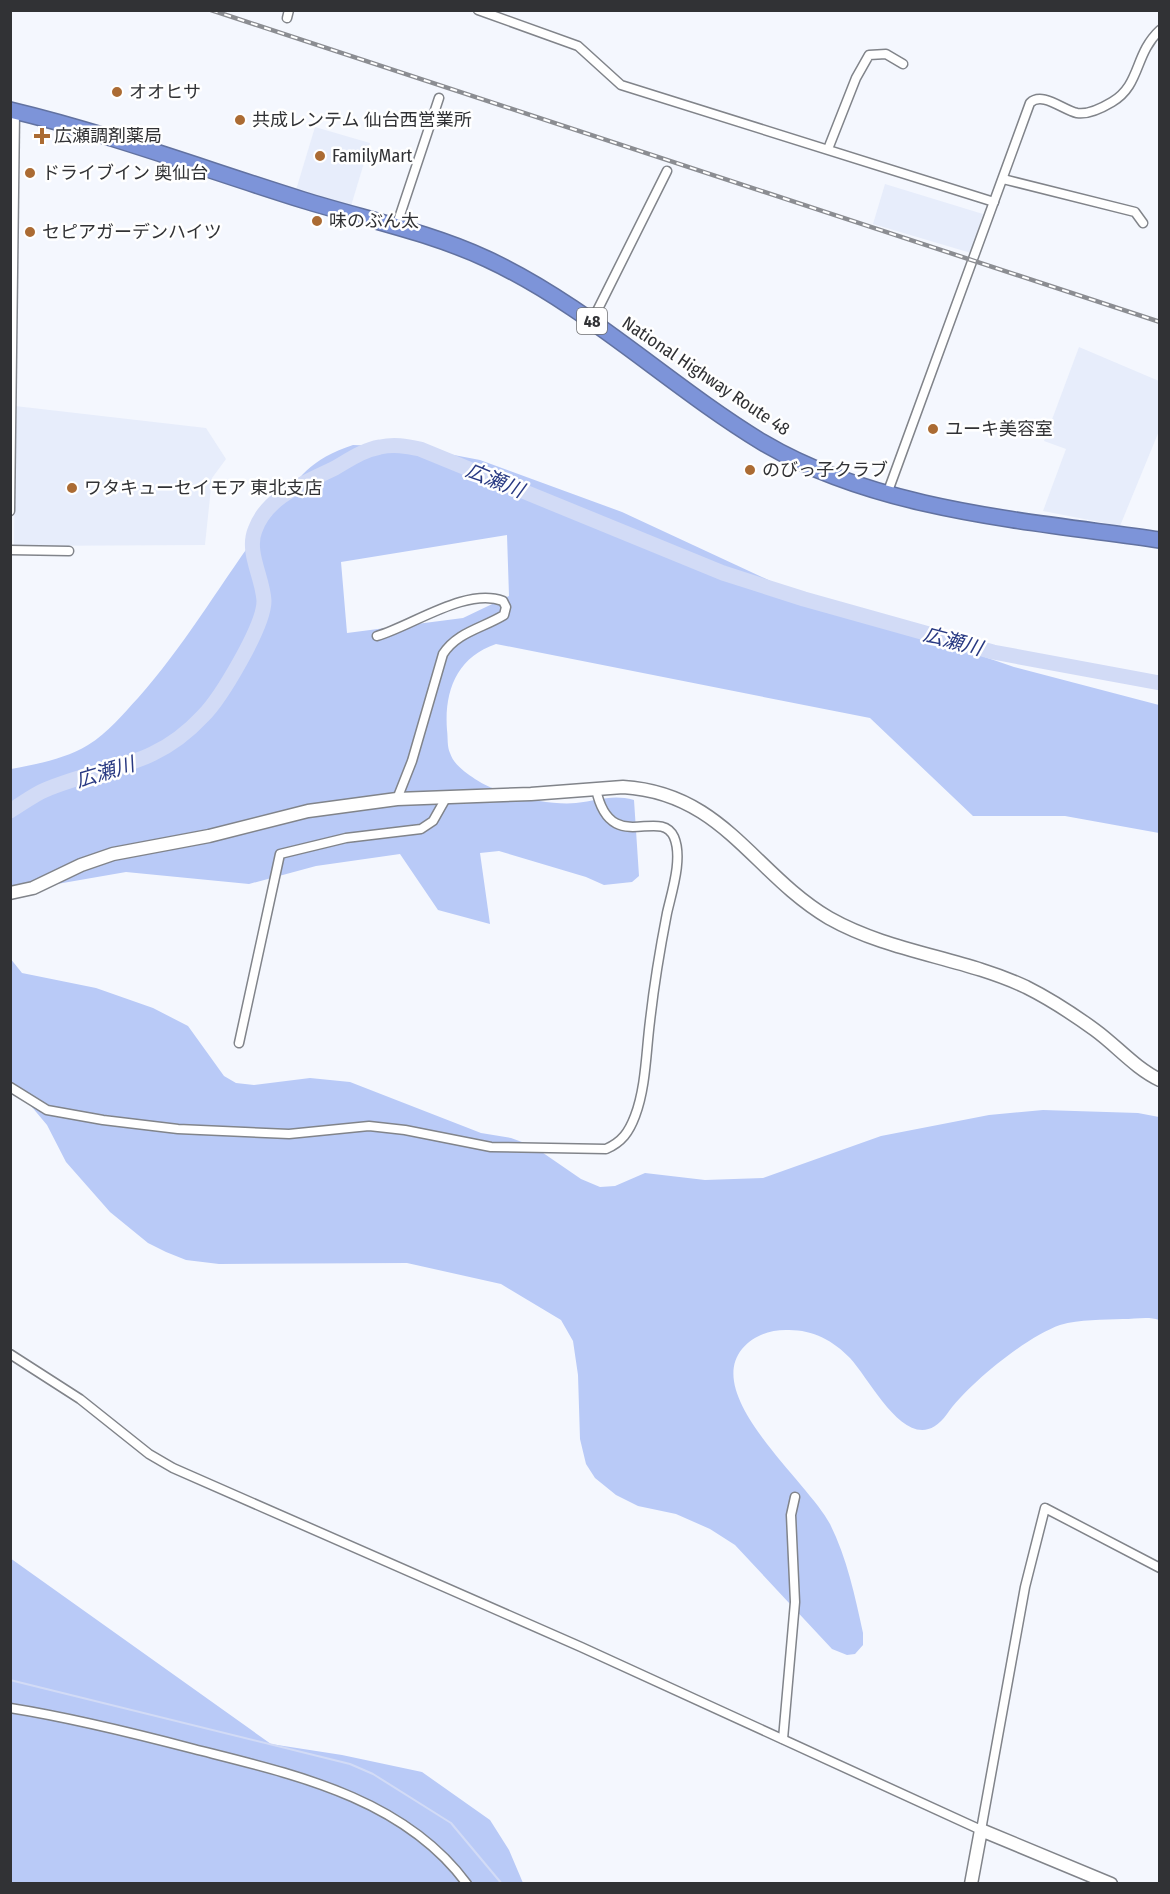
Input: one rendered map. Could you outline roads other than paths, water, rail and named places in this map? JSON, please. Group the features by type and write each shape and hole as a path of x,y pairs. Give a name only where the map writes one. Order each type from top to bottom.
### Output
{"highway":[{"name":"National Highway Route 48","path":"13,111 396,226 485,258 529,281 592,321 762,442 835,477 887,494 996,515 1160,540"}],"street":[{"path":"478,10 578,46 621,85 994,202"},
{"path":"887,494 1028,106 1033,100 1042,99 1078,113 1088,113 1106,105 1127,90 1143,49 1160,30"},
{"path":"828,149 856,78 869,55 886,54 903,64"},
{"path":"396,226 439,98"},
{"path":"10,511 13,111"},
{"path":"592,321 667,171"},
{"path":"1003,179 1135,212 1143,223"},
{"path":"10,550 69,551"},
{"path":"377,636 436,610 464,602 494,599 503,602 506,607 504,615 462,636 443,654 412,761 398,799"},
{"path":"10,893 33,888 81,865 113,854 209,836 308,811 398,799 596,789 649,789 674,796 714,821 828,917 883,943 1002,976 1027,988 1096,1030 1160,1080"},
{"path":"10,1087 47,1110 102,1120 178,1129 289,1134 369,1126 405,1130 491,1148 606,1149 618,1144 628,1132 636,1114 642,1087 657,962 676,861 674,837 669,830 661,825 625,827 615,823 601,810 596,789"},
{"path":"239,1044 280,854 346,838 421,829 433,821 446,798"},
{"path":"10,1354 80,1399 149,1454 173,1468 352,1544 981,1830 1111,1884"},
{"path":"783,1739 795,1602 791,1515 795,1497"},
{"path":"971,1884 1025,1587 1045,1508 1160,1568"},
{"path":"10,1708 76,1719 288,1773 337,1789 369,1804 417,1834 451,1864 467,1884"}],"waterway":[{"name":"広瀬川","path":"10,811 45,790 128,764 166,747 203,716 220,694 240,661 262,612 263,592 252,547 255,530 261,518 278,499 300,485 362,453 385,446 420,449 723,573 804,599 993,652 1160,683"},
{"path":"10,1680 350,1764 373,1774 451,1823 502,1884"}],"railway":[{"path":"211,10 1160,322"}],"place":[{"name":"オオヒサ","path":"117,92"},
{"name":"共成レンテム 仙台西営業所","path":"240,120"},
{"name":"広瀬調剤薬局","path":"42,136"},
{"name":"FamilyMart","path":"320,156"},
{"name":"ドライブイン 奥仙台","path":"30,173"},
{"name":"味のぶん太","path":"317,221"},
{"name":"セピアガーデンハイツ","path":"30,232"},
{"name":"ユーキ美容室","path":"933,429"},
{"name":"のびっ子クラブ","path":"750,470"},
{"name":"ワタキューセイモア 東北支店","path":"72,488"}]}
